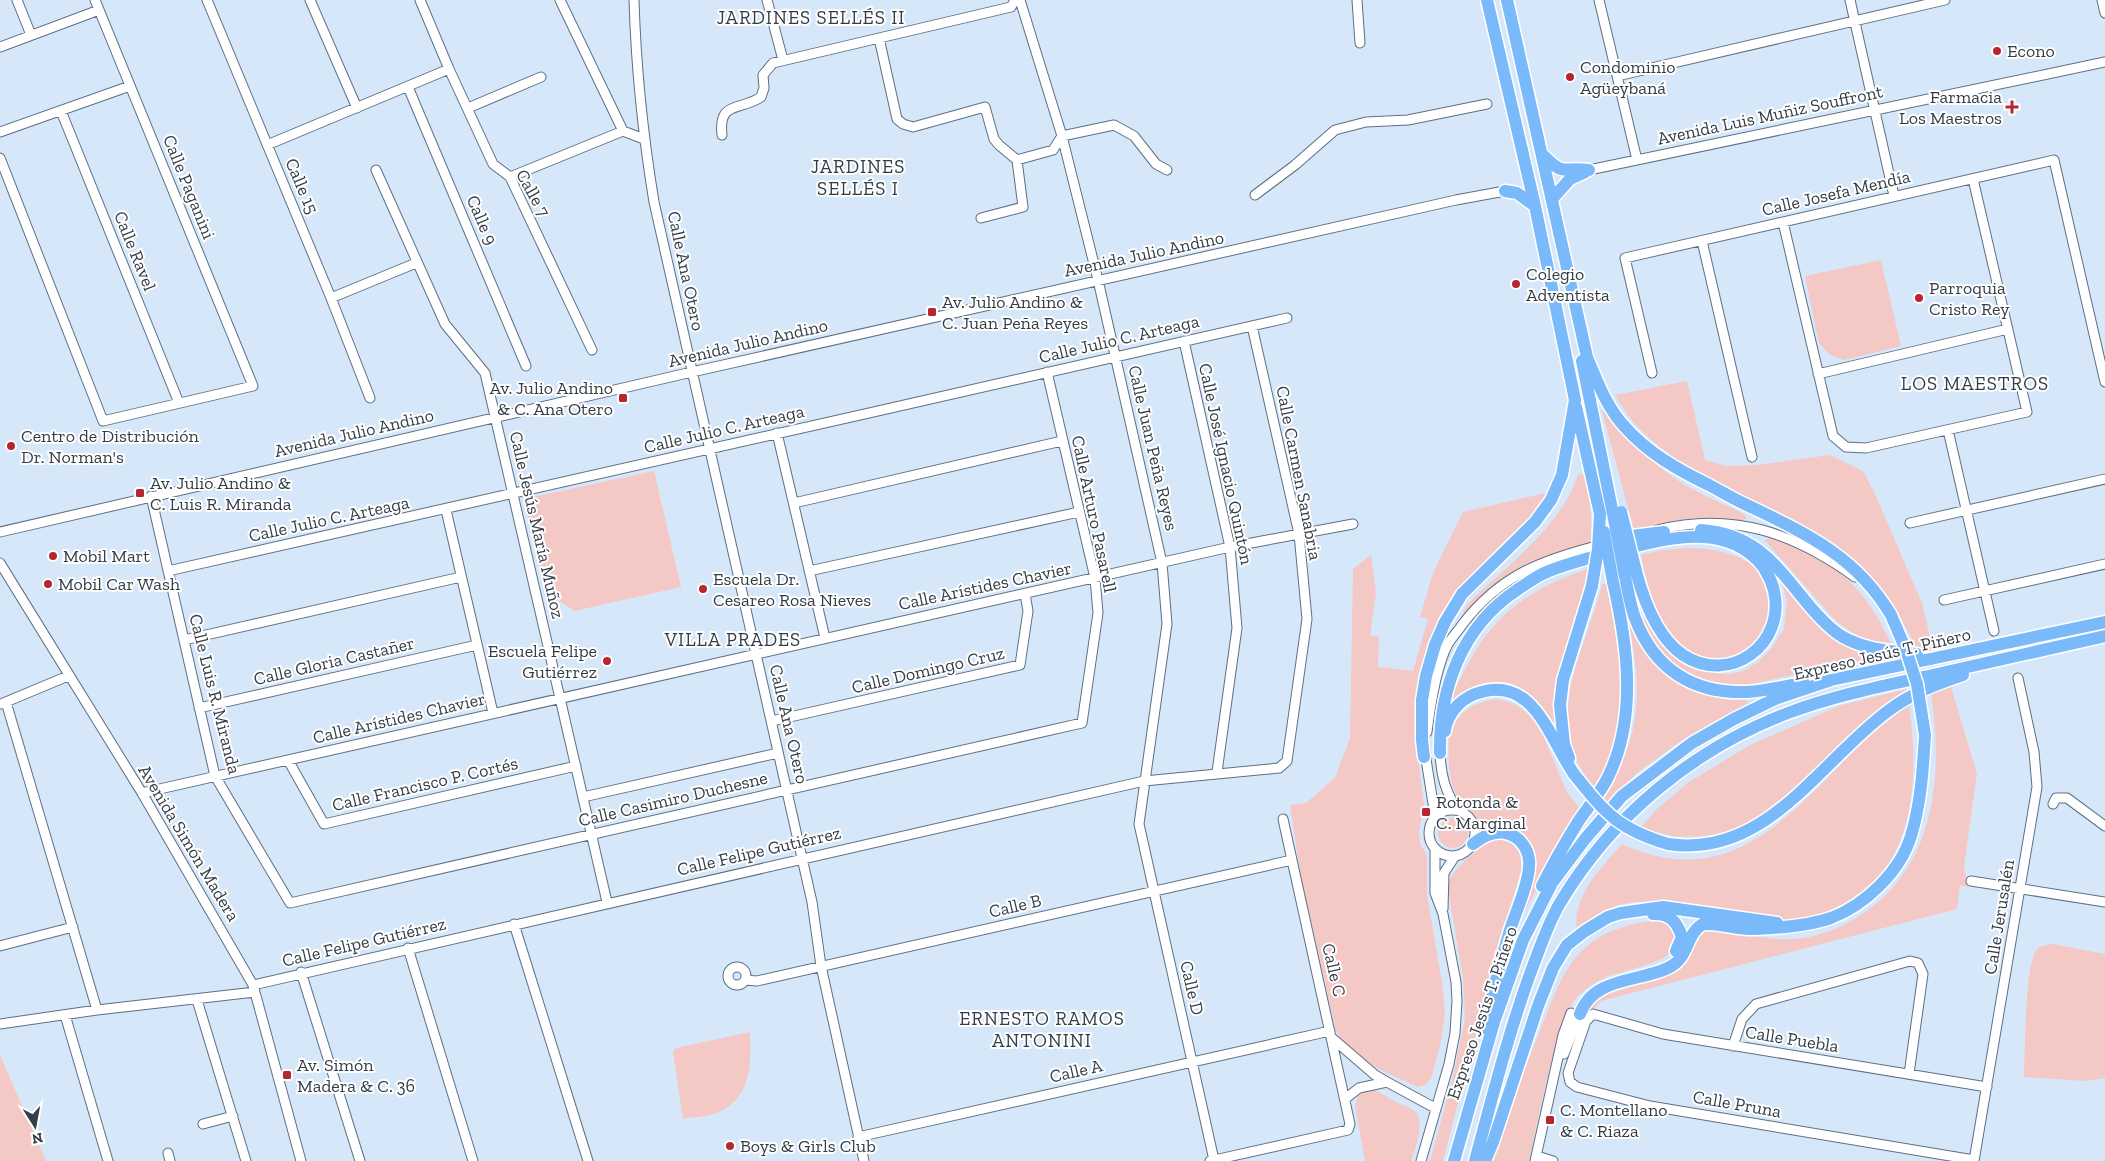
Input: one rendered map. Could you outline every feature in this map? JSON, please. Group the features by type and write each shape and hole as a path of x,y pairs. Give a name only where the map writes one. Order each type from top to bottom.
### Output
{"highway":[{"path":"1487,0 1535,206 1575,400 1631,576 1634,616 1642,634 1658,657 1671,669 1692,683 1710,689 1737,692 1831,680"},
{"path":"1507,0 1587,358 1602,392 1625,427 1649,450 1680,470 1816,539 1861,574 1878,593 1891,614 1906,650 1917,684 1925,735 1920,798 1911,837 1901,857 1887,877 1863,900 1831,918 1797,926 1754,929 1703,924 1694,931 1687,948 1676,963 1664,970 1606,986 1588,1000 1575,1014"},
{"path":"1542,154 1557,168 1567,171 1579,168 1589,170"},
{"path":"1505,191 1520,179 1525,164"},
{"path":"1552,199 1570,179 1589,170"},
{"path":"1505,191 1517,193 1535,206"},
{"path":"1523,940 1539,891 1577,824 1606,781 1623,730 1627,704 1627,675 1613,582 1611,513 1590,396 1568,296 1557,221"},
{"path":"1424,757 1422,700 1426,676 1435,645 1445,622 1462,594 1535,522 1551,500 1564,468 1575,400"},
{"path":"1574,774 1564,744 1560,705 1563,680 1592,586 1598,549 1611,513"},
{"path":"1632,536 1694,529 1722,532 1738,537 1761,551 1818,616 1842,636 1860,645 1880,650 1939,657"},
{"path":"1440,754 1443,701 1448,682 1459,655 1474,631 1499,602 1548,571 1650,543 1681,537 1708,538 1742,549 1753,556 1763,567 1772,583 1775,599 1775,614 1772,628 1764,642 1754,653 1743,659 1729,664 1714,666 1700,663 1684,655 1661,632 1643,595 1631,576"},
{"name":"Expreso Jesús T. Piñero","path":"1454,1161 1494,1022 1523,940 1552,883 1585,839 1622,796 1692,743 1734,719 1776,699 1831,680 2105,622"},
{"name":"Expreso Jesús T. Piñero","path":"1475,1161 1516,1012 1559,904 1610,834 1649,795 1697,759 1719,746 1788,713 1826,700 1878,687 2105,636"},
{"path":"1440,754 1448,719 1459,705 1464,700 1487,690 1503,691 1526,700 1534,706 1574,774 1612,819 1646,838 1668,844 1697,845 1728,839 1750,830 1780,812 1886,712 1910,696 1953,678 2029,653"},
{"path":"1473,844 1493,833 1509,834 1523,844 1529,860 1526,880 1494,980 1478,1076"},
{"path":"1485,1161 1538,1006 1553,968 1567,945 1585,931 1608,917 1663,907 1797,926"},
{"path":"1538,1006 1567,956 1589,934 1609,922 1634,915 1660,914 1667,915 1676,921 1682,937 1680,944 1670,958 1603,981 1588,990 1575,1014"}],"street":[{"path":"17,0 31,35"},
{"name":"Calle Paganini","path":"95,0 253,386 178,404"},
{"name":"Calle 15","path":"207,0 331,298 370,398"},
{"path":"310,0 357,108"},
{"name":"Calle 7","path":"420,0 449,69 493,164 510,177 592,350"},
{"path":"560,0 623,131"},
{"name":"Calle Ana Otero","path":"634,0 636,58 644,139 654,202 812,902 821,966 864,1161"},
{"path":"767,0 782,60"},
{"path":"722,135 721,122 724,114 732,107 761,97 764,88 764,72 773,63 1011,7 1015,0"},
{"name":"Calle Juan Peña Reyes","path":"1020,0 1062,136 1098,280 1162,563 1167,624 1139,824"},
{"path":"1357,0 1360,43"},
{"path":"1599,0 1637,160"},
{"path":"1850,0 1894,196"},
{"path":"1617,76 1945,0"},
{"path":"2102,0 2105,13"},
{"path":"0,47 99,10"},
{"path":"878,38 897,118 903,124 913,127 985,107 994,139 998,145 1017,160 1023,207 981,218"},
{"name":"Avenida Luis Muñiz Souffront","path":"1589,170 2105,62"},
{"path":"267,144 449,69"},
{"path":"468,108 541,77"},
{"path":"0,132 130,86"},
{"name":"Calle 9","path":"408,87 526,366"},
{"path":"1255,195 1335,130 1366,122 1408,120 1486,104"},
{"name":"Calle Ravel","path":"61,111 178,404"},
{"path":"1017,160 1053,150 1062,136 1114,125 1134,136 1156,164 1167,170"},
{"path":"510,177 623,131 644,139"},
{"path":"0,158 103,421 178,404"},
{"name":"Calle Josefa Mendía","path":"1652,372 1625,258 2054,160 2101,341"},
{"path":"376,170 416,263 445,324 485,373 496,418"},
{"path":"1784,222 1833,436 1846,447 1866,448 1948,430 2027,412 1974,179"},
{"name":"Avenida Julio Andino","path":"0,532 1098,280 1456,200 1505,191"},
{"path":"1702,241 1752,457"},
{"path":"331,298 416,263"},
{"name":"Calle Julio C. Arteaga","path":"168,571 446,510 710,448 1287,318"},
{"name":"Calle Carmen Sanabria","path":"1252,326 1299,534 1307,619 1287,762 1279,768 1274,768"},
{"path":"1818,374 2008,329"},
{"name":"Calle José Ignacio Quintón","path":"1184,341 1230,547 1238,628 1217,772"},
{"path":"2101,341 2105,382"},
{"name":"Calle Arturo Pasarell","path":"1047,372 1078,512 1095,578 1098,613 1082,723"},
{"name":"Calle Jesús María Muñoz","path":"496,418 607,902"},
{"path":"1948,430 1994,631"},
{"path":"777,433 825,638"},
{"path":"794,503 1062,441"},
{"path":"1910,523 2105,479"},
{"name":"Calle Luis R. Miranda","path":"151,496 215,776 280,886"},
{"path":"446,510 493,713"},
{"path":"810,571 1078,512"},
{"path":"1435,816 1424,757 1433,693 1448,644 1475,608 1509,580 1532,566 1554,557 1680,524 1703,522 1736,524 1765,529 1802,544 1878,593"},
{"name":"Calle Arístides Chavier","path":"142,793 1230,547 1353,524"},
{"name":"Avenida Simón Madera","path":"0,563 68,676 142,793 254,988 301,1161"},
{"path":"1944,600 2105,564"},
{"path":"184,640 461,577"},
{"name":"Calle Domingo Cruz","path":"772,721 1020,665 1028,611 1025,594"},
{"name":"Calle Gloria Castañer","path":"199,708 477,645"},
{"path":"68,676 3,703 98,1010"},
{"name":"Calle Jerusalén","path":"1974,1161 2037,787 2034,752 2018,678"},
{"name":"Calle Casimiro Duchesne","path":"280,886 290,903 1082,723"},
{"path":"583,797 778,753"},
{"path":"1440,754 1444,784 1448,795 1458,810"},
{"name":"Calle Francisco P. Cortés","path":"288,760 324,824 576,766"},
{"name":"Calle Felipe Gutiérrez","path":"0,1024 98,1010 197,1000 254,988 301,972 1144,781 1217,772 1274,768"},
{"path":"2053,804 2056,798 2067,798 2105,826"},
{"path":"1421,1161 1449,1064 1455,1033 1457,1001 1456,982 1443,914 1435,893 1435,848 1429,834 1430,825 1435,816 1448,809 1458,810 1468,815 1473,822 1476,832 1473,844 1466,852 1455,856 1443,854 1435,848"},
{"name":"Calle C","path":"1212,1161 1348,1130 1350,1124 1283,818"},
{"name":"Calle D","path":"1139,824 1212,1161"},
{"path":"1443,914 1443,880 1447,868 1455,856"},
{"name":"Calle B","path":"745,980 757,981 1292,860"},
{"path":"1971,881 2105,902"},
{"path":"514,924 588,1161"},
{"path":"0,946 73,927"},
{"path":"408,948 473,1161"},
{"path":"1733,1046 1742,1019 1756,1004 1910,961 1918,963 1923,974 1908,1074"},
{"path":"301,972 360,1161"},
{"path":"197,1000 246,1161"},
{"path":"1553,1161 1536,1158 1563,1036 1575,1014"},
{"name":"Calle Puebla","path":"1593,1014 1663,1034 1986,1087"},
{"name":"Calle Pruna","path":"1593,1014 1586,1022 1568,1073 1570,1082 1577,1086 1650,1106 1974,1161"},
{"path":"65,1015 108,1161"},
{"path":"1331,1034 1375,1075 1435,1108"},
{"name":"Calle A","path":"858,1137 1192,1062 1331,1034"},
{"path":"1345,1099 1359,1088 1387,1082"},
{"path":"203,1124 233,1116"}],"shaded area":[{"path":"1881,260 1901,346 1844,360 1830,355 1819,343 1805,276"},
{"path":"1687,381 1705,460 1726,466 1757,465 1830,455 1863,471 1875,494 1922,603 1933,650 1918,653 1904,624 1887,597 1866,572 1842,550 1811,531 1722,487 1686,466 1652,441 1637,426 1628,416 1615,395"},
{"path":"1605,408 1636,445 1663,470 1707,497 1742,513 1747,518 1740,522 1712,518 1687,519 1634,530 1602,411"},
{"path":"654,471 681,587 574,611 545,590 524,499"},
{"path":"1578,475 1584,475 1587,483 1590,500 1591,544 1552,555 1463,616 1468,604 1546,529 1570,494"},
{"path":"1550,492 1537,513 1460,591 1416,714 1415,734 1424,805 1419,832 1420,844 1427,855 1427,896 1442,982 1445,1013 1441,1041 1431,1079 1425,1085 1418,1087 1383,1071 1359,1057 1343,1042 1336,1031 1301,877 1290,805 1306,803 1335,778 1350,738 1353,569 1371,555 1376,593 1370,636 1379,637 1378,667 1413,671 1428,619 1420,617 1433,573 1463,512"},
{"path":"1771,537 1793,545 1812,555 1844,576 1869,605 1881,623 1891,644 1869,640 1851,632 1836,621 1765,540"},
{"path":"1684,548 1716,550 1731,554 1757,569 1766,581 1770,595 1766,630 1758,642 1743,654 1725,661 1715,662 1697,658 1678,644 1662,624 1649,590 1641,555"},
{"path":"1588,569 1555,700 1555,721 1550,725 1506,689 1451,706 1452,697 1475,651 1501,619 1531,595 1568,576"},
{"path":"1778,576 1811,611 1869,653 1867,659 1747,685 1731,684 1714,682 1683,670 1669,661 1649,635 1643,619 1647,617 1691,665 1717,673 1730,674 1743,671 1758,662 1772,648 1784,629 1787,601"},
{"path":"1605,583 1610,591 1623,690 1614,751 1595,792 1579,764 1570,739 1568,714 1570,689 1576,665 1602,585"},
{"path":"1623,596 1634,626 1686,686 1710,696 1730,700 1745,699 1748,703 1682,740 1638,772 1606,803 1601,798 1617,772 1628,748 1637,700 1634,651"},
{"path":"1953,685 1952,690 1977,774 1964,866 1968,887 1960,885 1957,909 1601,1001 1581,1022 1588,1007 1603,994 1621,986 1679,967 1686,959 1697,937 1704,931 1785,939 1811,936 1828,932 1858,917 1884,897 1904,874 1918,847 1928,818 1934,788 1936,756 1931,694"},
{"path":"1906,689 1907,694 1848,740 1759,820 1730,831 1686,837 1656,832 1641,827 1657,809 1689,782 1750,745 1839,706"},
{"path":"1496,699 1511,703 1522,709 1532,718 1546,741 1566,789 1581,810 1525,911 1523,911 1527,842 1483,831 1479,821 1456,793 1450,773 1449,739 1456,720 1471,707"},
{"path":"1909,704 1912,727 1913,775 1906,822 1899,844 1888,865 1873,884 1850,902 1824,916 1798,920 1773,918 1675,902 1634,902 1615,906 1598,914 1577,929 1579,905 1584,894 1598,872 1622,844 1660,857 1694,859 1725,853 1754,840 1781,822 1863,742"},
{"path":"1453,818 1464,822 1468,833 1464,844 1453,848 1442,844 1438,833 1442,822"},
{"path":"1494,839 1507,842 1516,847 1520,857 1521,870 1494,963 1443,1161 1430,1161 1452,1081 1465,1019 1463,977 1449,895 1449,884 1455,871 1461,865 1475,852"},
{"path":"1667,920 1678,933 1674,947 1667,956 1601,980 1580,994 1569,1009 1548,1074 1529,1161 1492,1161 1534,1045 1559,985 1570,965 1585,948 1603,935 1634,924"},
{"path":"2053,944 2105,954 2105,1078 2085,1081 2024,1077 2025,1031 2032,960 2039,948"},
{"path":"750,1032 750,1057 747,1080 736,1100 714,1114 683,1119 673,1052 676,1048"},
{"path":"0,1055 46,1161 0,1161"},
{"path":"1365,1089 1380,1093 1412,1109 1417,1114 1420,1126 1419,1134 1411,1161 1365,1161 1355,1105 1359,1094"}],"place":[{"name":"Econo","path":"1997,51"},
{"name":"Condominio Agüeybaná","path":"1570,77"},
{"name":"Farmacia Los Maestros","path":"2012,107"},
{"name":"Colegio Adventista","path":"1516,284"},
{"name":"Parroquia Cristo Rey","path":"1919,298"},
{"name":"Av. Julio Andino & C. Juan Peña Reyes","path":"932,312"},
{"name":"Av. Julio Andino & C. Ana Otero","path":"623,398"},
{"name":"Centro de Distribución Dr. Norman's","path":"11,446"},
{"name":"Av. Julio Andino & C. Luis R. Miranda","path":"140,493"},
{"name":"Mobil Mart","path":"53,556"},
{"name":"Mobil Car Wash","path":"48,584"},
{"name":"Escuela Dr. Cesareo Rosa Nieves","path":"703,589"},
{"name":"Escuela Felipe Gutiérrez","path":"607,661"},
{"name":"Rotonda & C. Marginal","path":"1426,812"},
{"name":"Av. Simón Madera & C. 36","path":"287,1075"},
{"name":"C. Montellano & C. Riaza","path":"1550,1120"},
{"name":"Boys & Girls Club","path":"730,1146"}],"district":[{"name":"JARDINES SELLÉS II","path":"811,17"},
{"name":"JARDINES SELLÉS I","path":"858,177"},
{"name":"LOS MAESTROS","path":"1975,383"},
{"name":"VILLA PRADES","path":"733,639"},
{"name":"ERNESTO RAMOS ANTONINI","path":"1042,1029"}]}
